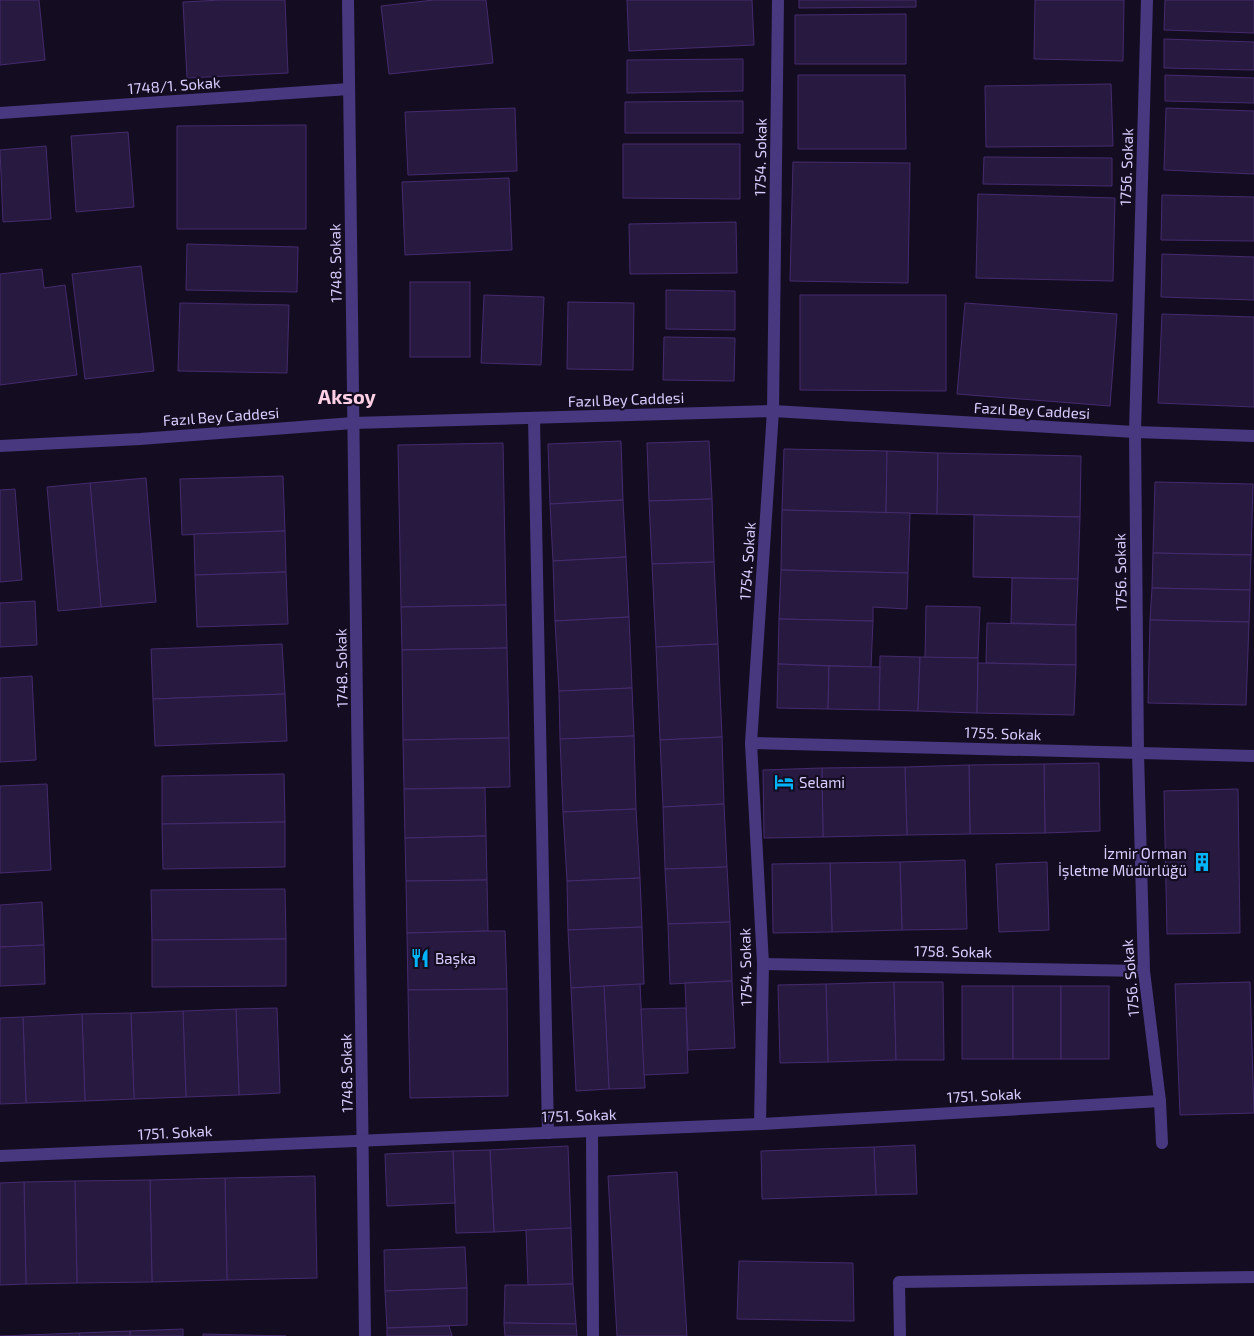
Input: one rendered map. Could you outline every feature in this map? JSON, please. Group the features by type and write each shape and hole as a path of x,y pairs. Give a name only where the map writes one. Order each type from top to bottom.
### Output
{"street":[{"name":"1748. Sokak","path":"348,0 366,1336"},
{"name":"1754. Sokak","path":"760,1124 763,964 751,743 773,411 778,0"},
{"name":"1756. Sokak","path":"1147,0 1135,432 1138,753 1144,971 1160,1101 1162,1143"},
{"name":"1748/1. Sokak","path":"0,113 350,89"},
{"name":"Fazıl Bey Caddesi","path":"0,446 140,439 354,423 773,411 1135,432 1254,436"},
{"path":"534,418 548,1133"},
{"name":"1755. Sokak","path":"751,743 1254,756"},
{"name":"1758. Sokak","path":"763,964 1144,971"},
{"name":"1751. Sokak","path":"0,1156 760,1124 1160,1101"},
{"path":"592,1131 593,1336"},
{"path":"900,1336 899,1282 1254,1277"}],"building":[{"path":"0,0 39,0 45,60 0,65"},
{"path":"285,0 288,73 187,78 183,2"},
{"path":"434,0 486,0 493,63 389,74 381,6"},
{"path":"627,0 752,0 754,45 629,51"},
{"path":"799,0 916,0 916,7 799,8"},
{"path":"1035,0 1124,0 1123,61 1034,59"},
{"path":"1165,0 1254,0 1254,33 1164,30"},
{"path":"906,14 906,64 795,64 795,15"},
{"path":"1164,39 1254,42 1254,70 1164,68"},
{"path":"743,59 743,91 627,93 627,60"},
{"path":"798,75 905,75 906,149 798,149"},
{"path":"1165,75 1254,78 1254,103 1165,101"},
{"path":"1111,84 1113,146 986,147 985,86"},
{"path":"743,101 743,133 625,133 625,102"},
{"path":"515,108 517,171 408,175 405,112"},
{"path":"1166,108 1254,111 1254,174 1164,170"},
{"path":"306,125 306,229 177,229 177,126"},
{"path":"128,132 134,207 76,212 71,136"},
{"path":"623,144 740,144 740,199 623,198"},
{"path":"46,146 51,219 3,222 0,150"},
{"path":"984,157 1112,158 1112,186 983,184"},
{"path":"793,162 910,163 908,283 790,281"},
{"path":"509,178 512,250 405,255 402,182"},
{"path":"978,194 1115,198 1113,281 976,278"},
{"path":"1162,195 1254,197 1254,241 1161,240"},
{"path":"736,222 737,273 630,274 629,224"},
{"path":"187,244 298,247 297,292 186,290"},
{"path":"1162,254 1254,257 1254,300 1161,297"},
{"path":"141,266 154,371 85,379 72,274"},
{"path":"42,269 44,288 65,285 77,375 0,385 0,274"},
{"path":"410,282 470,282 470,357 410,357"},
{"path":"666,290 735,291 735,330 666,329"},
{"path":"484,295 544,297 541,365 481,363"},
{"path":"800,295 946,295 946,391 800,390"},
{"path":"568,302 634,303 633,370 567,369"},
{"path":"180,303 289,305 287,373 178,371"},
{"path":"965,303 1117,314 1110,406 957,394"},
{"path":"1162,314 1254,317 1254,407 1158,403"},
{"path":"664,337 735,338 734,381 663,380"},
{"path":"621,441 623,500 550,504 548,444"},
{"path":"709,441 712,499 649,501 647,443"},
{"path":"503,443 506,605 401,607 398,445"},
{"path":"784,449 887,451 886,513 782,510"},
{"path":"887,451 938,453 937,514 886,513"},
{"path":"938,453 1081,456 1080,517 937,514"},
{"path":"283,476 285,531 182,535 180,479"},
{"path":"146,478 156,602 101,607 90,483"},
{"path":"1155,482 1253,484 1251,555 1153,553"},
{"path":"90,483 101,607 58,611 47,487"},
{"path":"15,489 22,580 0,582 0,490"},
{"path":"712,499 714,562 652,564 649,501"},
{"path":"623,500 626,557 553,561 550,504"},
{"path":"782,510 910,513 908,573 781,570"},
{"path":"974,515 1080,517 1078,579 973,577"},
{"path":"285,531 286,572 195,575 194,534"},
{"path":"1153,553 1251,555 1250,590 1152,588"},
{"path":"626,557 629,617 555,621 553,561"},
{"path":"714,562 718,644 656,647 652,564"},
{"path":"781,570 908,573 907,609 873,607 873,621 779,619"},
{"path":"286,572 288,624 197,627 195,575"},
{"path":"1012,578 1078,579 1076,625 1011,623"},
{"path":"1152,588 1250,590 1249,622 1150,620"},
{"path":"35,601 37,645 0,647 0,603"},
{"path":"506,605 507,648 402,650 401,607"},
{"path":"926,606 980,607 978,658 925,658"},
{"path":"629,617 632,688 559,691 555,621"},
{"path":"779,619 873,621 871,667 778,664"},
{"path":"1150,620 1249,622 1246,705 1148,703"},
{"path":"987,623 1076,625 1076,665 986,663"},
{"path":"282,644 285,694 153,699 151,649"},
{"path":"718,644 722,737 660,740 656,647"},
{"path":"507,648 509,738 403,740 402,650"},
{"path":"880,656 920,657 918,711 879,710"},
{"path":"920,657 978,658 977,713 918,711"},
{"path":"978,663 1076,665 1074,715 977,713"},
{"path":"778,664 829,666 828,709 777,708"},
{"path":"829,666 880,667 879,710 828,709"},
{"path":"32,676 36,760 0,762 0,678"},
{"path":"632,688 634,736 560,739 559,691"},
{"path":"285,694 287,741 155,746 153,699"},
{"path":"634,736 636,809 563,812 560,739"},
{"path":"722,737 724,804 663,807 660,740"},
{"path":"509,738 510,787 404,789 403,740"},
{"path":"1099,763 1100,831 1045,833 1044,764"},
{"path":"1044,764 1045,833 970,834 969,765"},
{"path":"969,765 970,834 907,835 905,767"},
{"path":"905,767 907,835 823,837 822,768"},
{"path":"822,768 823,837 764,838 763,770"},
{"path":"284,774 285,822 162,824 162,776"},
{"path":"47,784 51,870 0,873 0,786"},
{"path":"485,788 486,836 405,838 404,789"},
{"name":"İzmir Orman İşletme Müdürlüğü","path":"1238,789 1240,933 1167,934 1164,791"},
{"path":"724,804 727,867 665,869 663,807"},
{"path":"636,809 640,878 567,881 563,812"},
{"path":"285,822 285,867 163,869 162,824"},
{"path":"486,836 487,880 406,881 405,838"},
{"path":"965,860 967,929 902,930 900,862"},
{"path":"900,862 902,930 832,932 830,863"},
{"path":"1047,862 1049,930 999,932 996,864"},
{"path":"830,863 832,932 773,933 772,864"},
{"path":"727,867 730,922 668,924 665,869"},
{"path":"640,878 642,927 568,930 567,881"},
{"path":"487,880 488,931 407,933 406,881"},
{"path":"285,889 286,939 152,940 151,890"},
{"path":"42,902 44,945 0,947 0,905"},
{"path":"730,922 732,981 670,984 668,924"},
{"path":"642,927 644,984 571,988 568,930"},
{"path":"505,931 507,989 408,990 407,933"},
{"path":"286,939 286,986 152,987 152,940"},
{"path":"44,945 45,984 0,986 0,947"},
{"path":"732,981 735,1048 688,1050 685,983"},
{"path":"894,982 896,1060 828,1062 826,984"},
{"path":"894,982 943,982 944,1060 896,1060"},
{"path":"1250,982 1254,1113 1180,1115 1175,984"},
{"path":"640,984 645,1088 609,1089 604,986"},
{"path":"826,984 828,1062 780,1063 778,985"},
{"path":"604,986 609,1089 576,1091 571,988"},
{"path":"962,986 1013,986 1013,1059 962,1059"},
{"path":"1013,986 1061,986 1061,1059 1013,1059"},
{"path":"1061,986 1109,986 1109,1059 1061,1059"},
{"path":"507,989 508,1096 410,1098 408,990"},
{"path":"277,1008 280,1093 239,1095 236,1009"},
{"path":"686,1008 688,1073 644,1075 641,1009"},
{"path":"236,1009 239,1095 186,1097 183,1011"},
{"path":"183,1011 186,1097 134,1099 131,1013"},
{"path":"131,1013 134,1099 85,1101 82,1014"},
{"path":"82,1014 85,1101 26,1103 23,1017"},
{"path":"23,1017 26,1103 0,1104 0,1018"},
{"path":"915,1145 917,1194 876,1195 874,1147"},
{"path":"568,1146 571,1228 494,1232 490,1150"},
{"path":"874,1147 876,1195 762,1199 761,1151"},
{"path":"490,1150 494,1232 456,1233 453,1151"},
{"path":"453,1151 455,1203 387,1206 385,1154"},
{"path":"677,1172 687,1336 617,1336 608,1176"},
{"path":"315,1176 317,1278 227,1280 225,1178"},
{"path":"225,1178 227,1280 152,1282 150,1180"},
{"path":"150,1180 152,1282 77,1283 75,1181"},
{"path":"75,1181 77,1283 26,1284 24,1182"},
{"path":"24,1182 26,1284 0,1285 0,1183"},
{"path":"571,1228 573,1284 528,1285 526,1230"},
{"path":"465,1247 467,1288 385,1291 384,1250"},
{"path":"739,1261 853,1263 854,1321 737,1319"},
{"path":"573,1284 576,1324 504,1323 505,1285"},
{"path":"467,1288 467,1325 387,1328 385,1291"},
{"path":"504,1323 576,1324 577,1336 505,1336"},
{"path":"449,1326 452,1336 387,1336 387,1328"},
{"path":"183,1329 183,1336 130,1336 130,1331"},
{"path":"130,1331 130,1336 80,1336 79,1333"},
{"path":"79,1333 80,1336 27,1336 27,1335"},
{"path":"203,1334 286,1336 203,1336"}],"place":[{"name":"Selami","path":"784,782"},
{"name":"İzmir Orman İşletme Müdürlüğü","path":"1202,862"},
{"name":"Başka","path":"420,958"}],"district":[{"name":"Aksoy","path":"347,396"}]}
